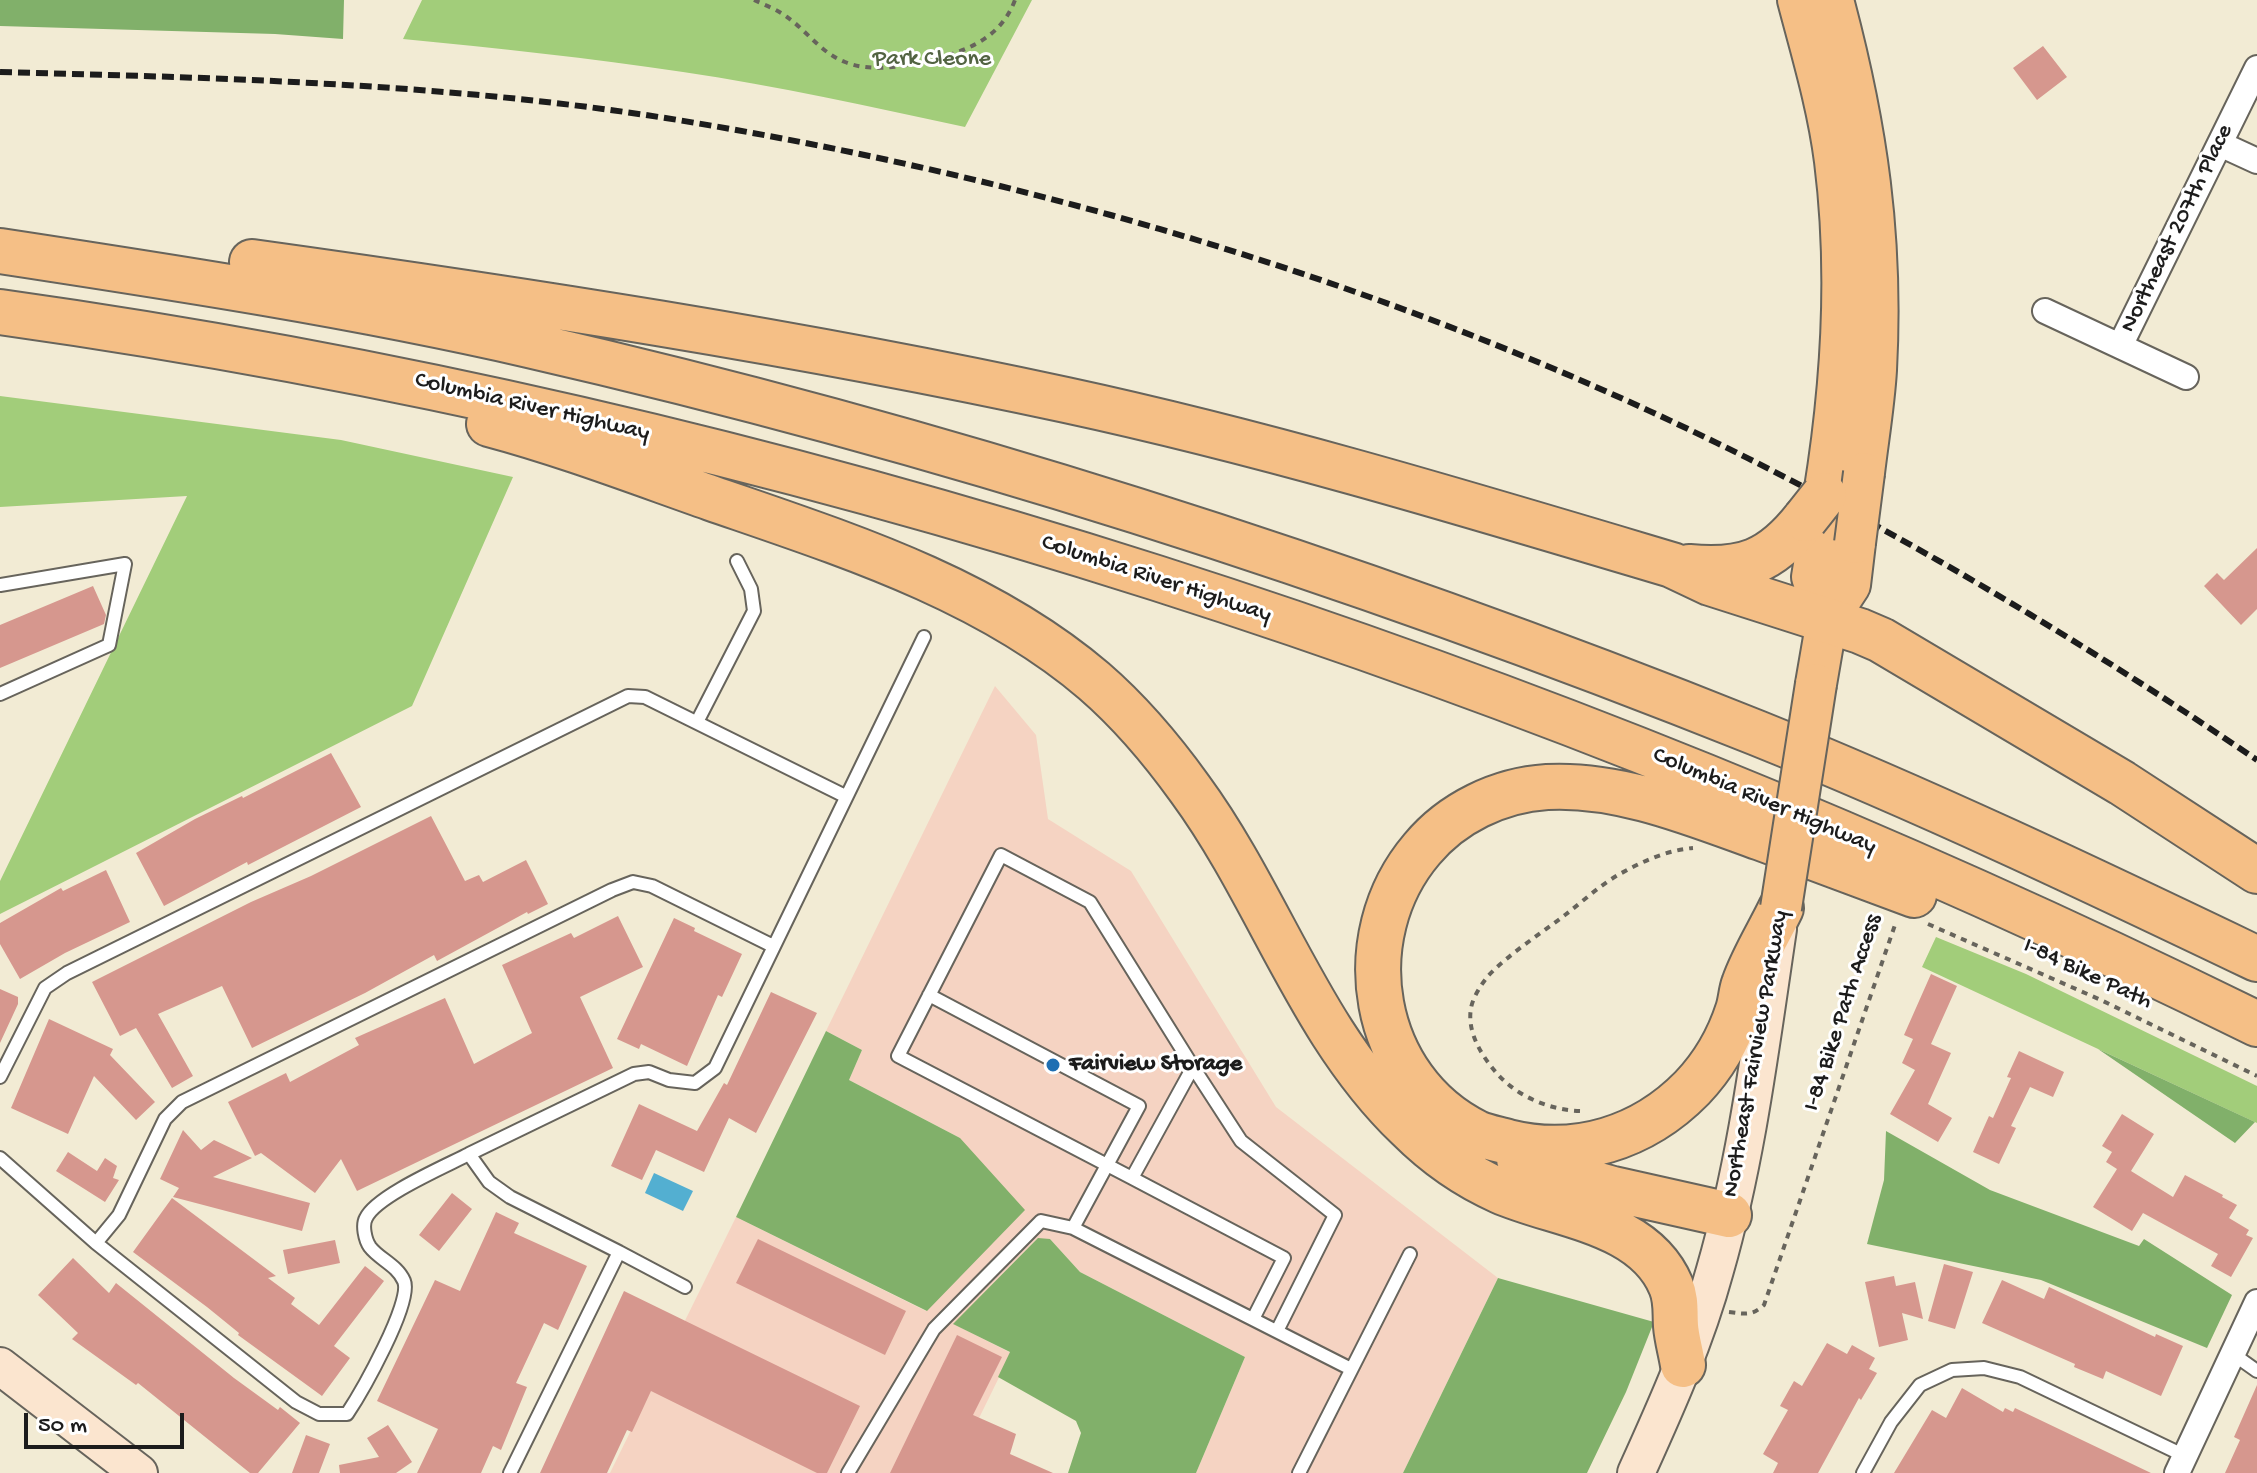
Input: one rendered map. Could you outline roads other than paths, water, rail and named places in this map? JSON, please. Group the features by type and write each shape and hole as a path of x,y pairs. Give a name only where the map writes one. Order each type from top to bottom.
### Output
{"highway":[{"path":"0,249 177,251 443,289 907,367 1278,451 1672,565 1710,583 1881,640 2122,783 2257,871"},
{"path":"0,249 253,290 523,343 789,409 1169,520 1409,601 1762,735 2080,875 2257,959"},
{"name":"Columbia River Highway","path":"0,312 277,355 507,402 780,467 1075,553 1443,676 1723,784 1956,883 2257,1024"},
{"path":"277,355 613,464 883,560 1025,630 1075,666 1122,707 1193,792 1325,1022 1357,1071 1392,1112 1444,1158 1477,1179 1542,1207 1587,1219 1634,1243 1650,1255 1673,1289 1683,1365"},
{"path":"1672,565 1727,567 1766,557 1833,503"},
{"path":"1726,1228 1527,1163 1450,1116 1407,1072 1382,1014 1377,983 1378,946 1394,888 1432,837 1452,819 1510,793 1547,787 1588,789 1636,797 1687,811 1942,905 2112,955"},
{"path":"1478,1134 1527,1147 1582,1148 1618,1138 1675,1104 1700,1078 1728,1036 1744,983 1781,908"},
{"path":"1587,1219 1726,1228"}],"main road":[{"name":"Northeast Fairview Parkway","path":"1636,1473 1704,1308 1726,1228 1743,1149 1827,620 1850,585 1833,503 1843,244 1834,158 1819,77 1798,0"},
{"name":"Northeast Fairview Parkway","path":"1833,0 1851,67 1868,152 1876,234 1878,316 1876,374 1833,503"},
{"path":"0,1366 139,1473"}],"street":[{"name":"Northeast 207th Place","path":"2120,346 2257,68"},
{"path":"2220,144 2257,161"},
{"path":"2045,311 2186,377"},
{"path":"2181,1464 2257,1302"}],"lane":[{"path":"697,722 754,611 751,589 737,561"},
{"path":"0,585 125,564 109,645 0,694"},
{"path":"0,1158 96,1243 296,1402 319,1414 347,1414 405,1302 405,1282 388,1260 371,1248 365,1232 366,1218 383,1199 634,1074 649,1072 669,1080 695,1083 715,1068 924,637"},
{"path":"0,1077 45,988 67,973 628,696 645,697 845,796"},
{"path":"1253,1319 1284,1258 898,1056 1001,855 1090,902 1241,1141 1335,1215 1277,1331"},
{"path":"96,1243 119,1215 165,1119 182,1102 612,890 633,882 652,886 773,946"},
{"path":"929,995 1139,1106 1073,1228"},
{"path":"1132,1178 1193,1067"},
{"path":"469,1154 489,1182 510,1197 685,1287"},
{"path":"850,1472 934,1329 1041,1221 1073,1228 1351,1369"},
{"path":"510,1473 619,1252"},
{"path":"1299,1473 1410,1254"},
{"path":"2233,1354 2257,1371"},
{"path":"1863,1473 1891,1422 1920,1385 1952,1370 1984,1368 2020,1377 2181,1464"}],"water":[{"path":"654,1173 693,1191 683,1211 645,1193"}],"railway":[{"path":"0,72 349,85 523,99 610,110 835,149 974,180 1111,215 1247,256 1381,301 1514,352 1644,408 1771,470 1896,537 2018,608 2139,682 2257,760"}],"place":[{"name":"Fairview Storage","path":"1053,1065"}],"park label":[{"name":"Park Cleone","path":"932,60"}]}
